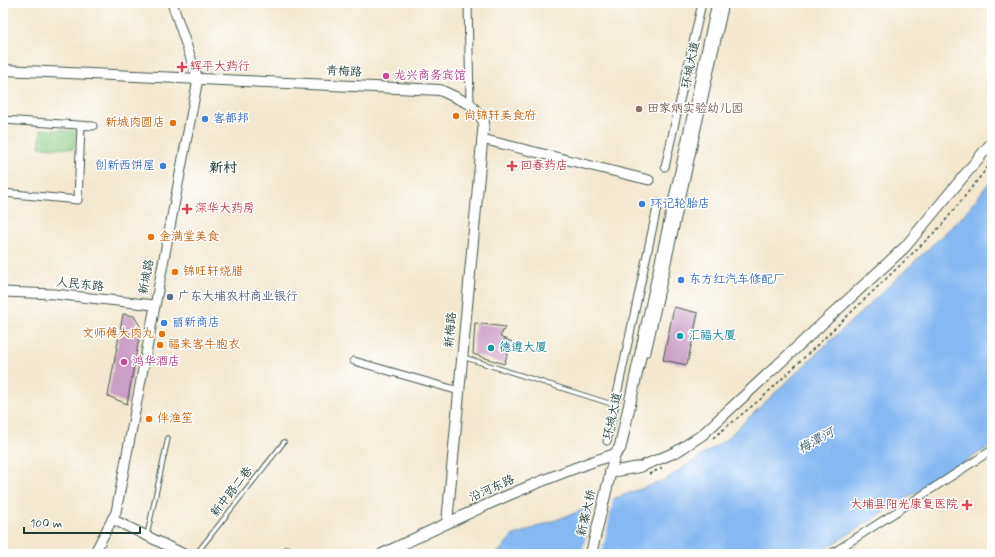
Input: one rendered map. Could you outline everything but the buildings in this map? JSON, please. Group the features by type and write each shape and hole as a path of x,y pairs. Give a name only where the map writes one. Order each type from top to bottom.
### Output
{"main road":[{"name":"环城大道","path":"615,454 713,3"},
{"name":"环城大道","path":"615,454 620,448 718,3"},
{"name":"青梅路","path":"3,70 440,90 470,104 484,121 482,139"},
{"name":"新梅路","path":"447,523 482,139"},
{"path":"609,475 640,467 676,452 702,435 906,247 992,142"},
{"name":"新寨大桥","path":"591,554 615,454"},
{"name":"沿河东路","path":"382,554 447,523 573,468 615,454"}],"street":[{"name":"新城路","path":"94,554 116,512 198,79 172,3"},
{"path":"468,3 470,104"},
{"path":"665,167 702,3"},
{"path":"626,444 725,3"},
{"path":"3,122 93,126"},
{"path":"3,193 78,200 81,126"},
{"path":"482,139 649,180"},
{"path":"607,441 658,203"},
{"name":"人民东路","path":"3,292 54,294 154,305"},
{"path":"354,361 459,392"},
{"path":"831,554 992,450"},
{"path":"112,520 184,554"}],"lane":[{"path":"462,356 615,404"},
{"path":"147,536 168,438"},
{"name":"新中路二巷","path":"196,554 284,442"},
{"path":"287,548 302,554"}],"green space":[{"path":"41,129 76,131 74,149 39,147"}],"water":[{"name":"梅潭河","path":"992,179 992,445 817,554 494,554 500,551 512,536 665,480 725,440 962,217"}],"pier":[{"path":"614,496 602,554 582,554 593,504"}],"place":[{"name":"辉平大药行","path":"182,67"},
{"name":"龙兴商务宾馆","path":"386,76"},
{"name":"田家炳实验幼儿园","path":"639,109"},
{"name":"尚锦轩美食府","path":"456,116"},
{"name":"客都邦","path":"205,119"},
{"name":"新城肉圆店","path":"173,123"},
{"name":"创新西饼屋","path":"163,166"},
{"name":"回春药店","path":"512,166"},
{"name":"环记轮胎店","path":"642,204"},
{"name":"深华大药房","path":"187,209"},
{"name":"金满堂美食","path":"151,237"},
{"name":"锦旺轩烧腊","path":"175,272"},
{"name":"东方红汽车修配厂","path":"681,280"},
{"name":"广东大埔农村商业银行","path":"170,297"},
{"name":"丽新商店","path":"164,323"},
{"name":"文师傅大肉丸","path":"162,334"},
{"name":"汇福大厦","path":"680,336"},
{"name":"福来客牛胞衣","path":"160,345"},
{"name":"德遵大厦","path":"491,348"},
{"name":"鸿华酒店","path":"124,362"},
{"name":"伴渔笙","path":"149,419"},
{"name":"大埔县阳光康复医院","path":"967,505"}],"district":[{"name":"新村","path":"223,168"}]}
